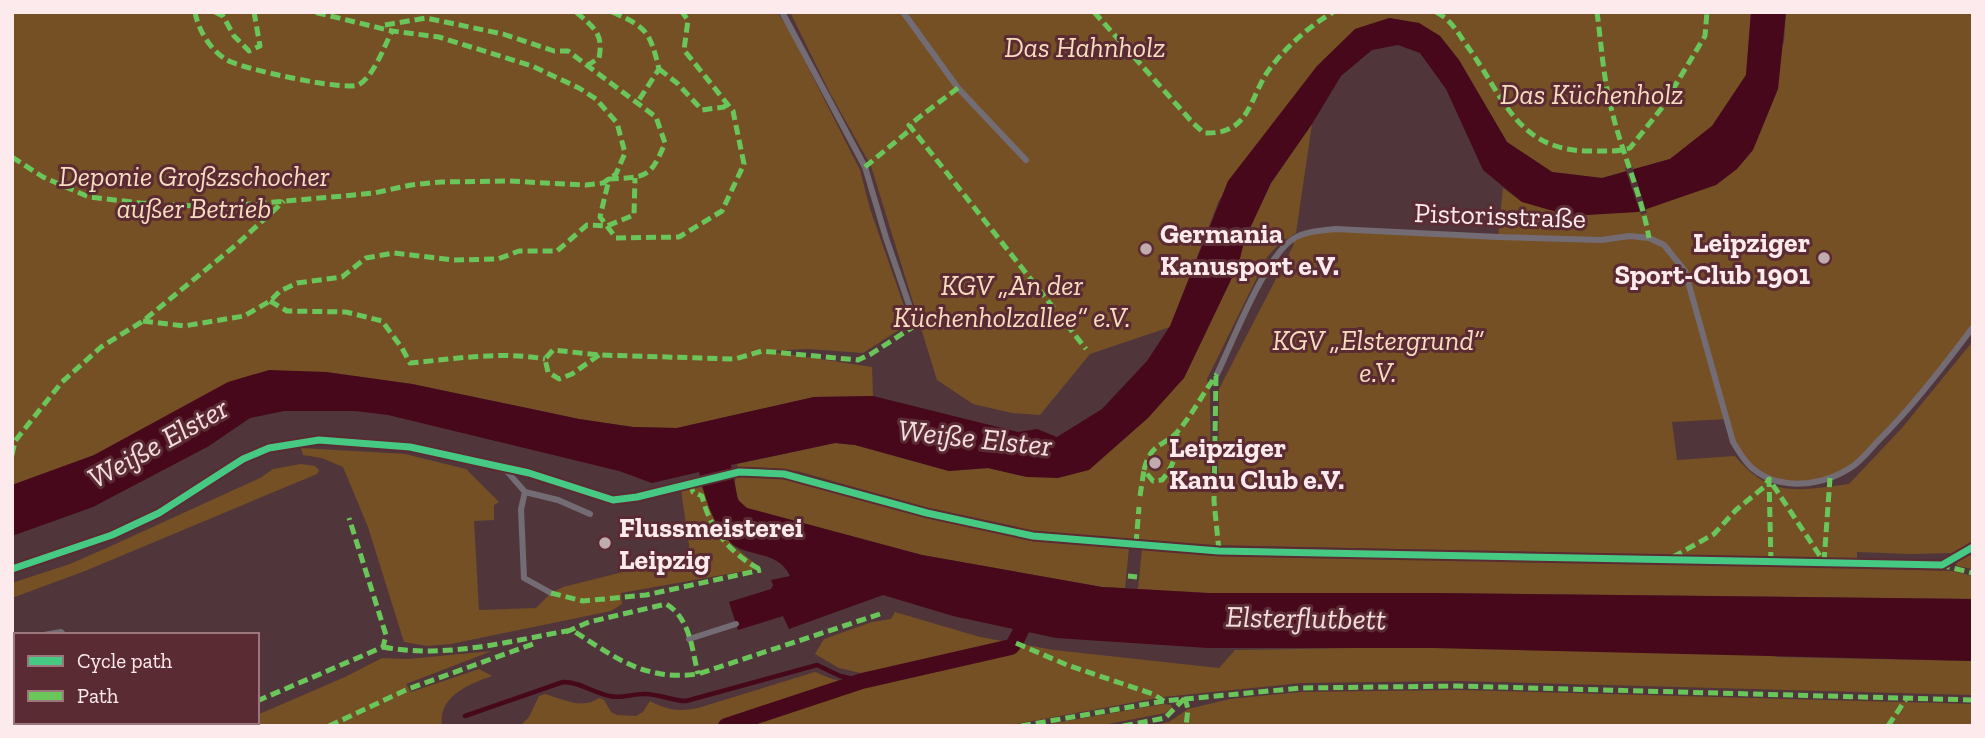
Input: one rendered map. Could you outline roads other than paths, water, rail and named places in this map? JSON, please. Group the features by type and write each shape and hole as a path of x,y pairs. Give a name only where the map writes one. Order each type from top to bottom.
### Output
{"lane":[{"path":"782,12 865,167 916,325"},
{"path":"903,12 958,88 1026,160"},
{"name":"Pistorisstraße","path":"1217,374 1271,261 1295,237 1335,229 1601,240 1630,236 1649,238 1664,245 1685,271 1733,442 1752,467 1769,479 1794,484 1830,478 1854,465 1896,423 1973,327"},
{"path":"12,569 113,535 159,513 243,459 277,447 319,440 410,447 529,473 613,500 637,497 700,481"},
{"path":"505,468 525,492 558,500 590,514"},
{"path":"525,492 521,509 524,578 551,593"},
{"path":"689,639 736,624"}],"water":[{"path":"1751,12 1786,12 1778,89 1753,150 1737,169 1716,185 1638,212 1570,216 1522,202 1483,170 1446,89 1420,53 1398,45 1372,50 1341,76 1271,183 1244,241 1239,263 1184,378 1148,418 1089,470 1058,478 1027,477 988,468 949,471 855,445 835,443 731,465 738,500 747,508 922,555 1102,587 1208,593 1973,599 1973,661 1433,648 1208,648 1056,638 953,616 883,595 789,629 783,616 738,630 729,602 771,589 771,580 790,576 777,562 737,547 723,534 706,500 699,472 652,483 619,471 388,415 355,411 284,411 250,418 209,446 93,507 12,536 12,485 94,455 228,382 269,370 326,372 412,384 579,419 633,427 677,428 814,397 873,396 1018,432 1037,429 1057,437 1102,409 1147,361 1170,326 1228,181 1317,66 1355,29 1389,18 1419,23 1440,36 1459,60 1507,142 1552,172 1602,178 1670,159 1712,126 1746,75"}],"waterway":[{"path":"726,726 862,681 1011,647 1028,615"},
{"path":"465,716 563,682 614,697 648,694 686,701 817,665 840,676 862,681"}],"place":[{"name":"Germania Kanusport e.V.","path":"1146,249"},
{"name":"Leipziger Sport-Club 1901","path":"1824,258"},
{"name":"Leipziger Kanu Club e.V.","path":"1155,463"},
{"name":"Flussmeisterei Leipzig","path":"605,543"}],"park label":[{"name":"Das Hahnholz","path":"1085,47"},
{"name":"Das Küchenholz","path":"1592,94"},
{"name":"Deponie Großzschocher außer Betrieb","path":"194,192"},
{"name":"KGV „An der Küchenholzallee“ e.V.","path":"1012,301"},
{"name":"KGV „Elstergrund“ e.V.","path":"1378,356"}],"water label":[{"name":"Weiße Elster","path":"975,438"},
{"name":"Weiße Elster","path":"158,443"},
{"name":"Elsterflutbett","path":"1306,618"}]}
